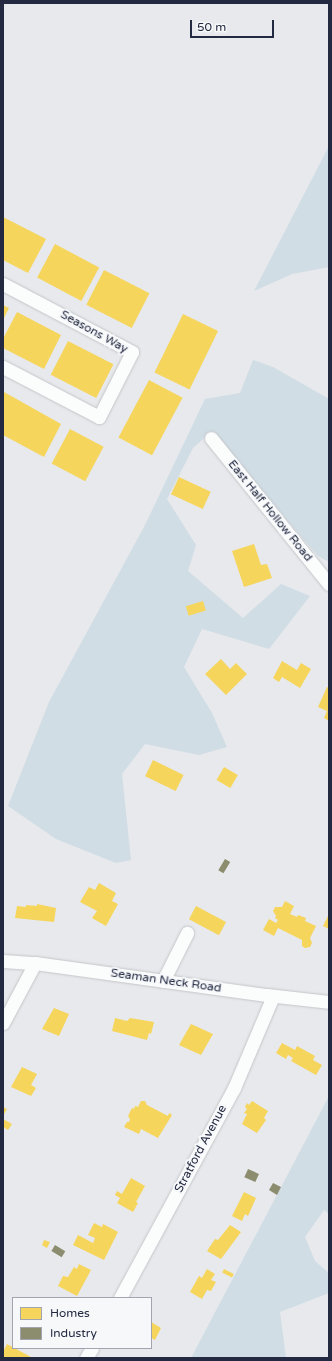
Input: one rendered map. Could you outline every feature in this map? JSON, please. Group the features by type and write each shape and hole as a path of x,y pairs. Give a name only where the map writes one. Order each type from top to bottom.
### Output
{"street":[{"name":"Seasons Way","path":"3,284 132,352 99,417 3,368"},
{"name":"East Half Hollow Road","path":"210,438 329,584"},
{"path":"163,981 187,933"},
{"name":"Seaman Neck Road","path":"3,961 35,963 273,996 329,1002"},
{"path":"3,1023 35,963"},
{"name":"Stratford Avenue","path":"121,1297 234,1088 273,996"},
{"path":"86,1358 91,1349"}],"shaded area":[{"path":"329,146 329,267 292,274 254,291"},
{"path":"253,360 273,367 329,399 329,562 318,556 211,432 193,448 167,499 196,545 188,571 243,618 281,584 310,596 269,649 202,629 184,667 212,713 227,747 199,755 145,744 122,774 131,860 116,863 56,839 8,806 49,702 145,525 205,399 240,393"},
{"path":"329,1096 329,1214 324,1210 305,1237 315,1261 329,1273 329,1293 280,1312 286,1358 191,1358"}],"building: Homes":[{"path":"3,217 46,239 28,273 3,260"},
{"path":"55,244 99,267 81,301 37,278"},
{"path":"104,270 149,293 132,328 86,305"},
{"path":"3,305 9,308 3,320"},
{"path":"17,312 61,335 44,369 3,348 3,339"},
{"path":"183,314 218,331 190,390 155,372"},
{"path":"68,341 113,364 96,398 51,375"},
{"path":"149,380 183,398 152,455 118,437"},
{"path":"4,392 61,424 44,457 3,435"},
{"path":"70,429 104,447 85,481 52,463"},
{"path":"179,477 211,492 203,509 171,494"},
{"path":"254,544 261,565 267,564 272,578 244,587 232,551"},
{"path":"203,601 206,611 189,616 186,606"},
{"path":"221,659 230,669 236,663 247,674 226,695 205,674"},
{"path":"282,661 297,670 301,663 311,669 300,688 282,677 279,682 273,678"},
{"path":"327,687 329,688 329,721 324,718 327,711 318,707"},
{"path":"153,760 184,775 176,791 145,776"},
{"path":"224,767 238,775 230,788 216,780"},
{"path":"99,883 116,893 112,901 118,904 106,926 92,918 97,911 80,902 89,887 95,890"},
{"path":"285,901 294,906 290,914 297,917 298,915 306,918 305,921 316,926 310,938 312,943 310,947 305,948 302,946 302,940 278,928 274,936 263,930 269,919 276,923 278,920 275,918 276,916 273,911 275,907 282,907"},
{"path":"37,904 56,908 54,922 15,918 17,906 37,906"},
{"path":"196,906 226,922 219,935 189,919"},
{"path":"329,914 329,929 323,926"},
{"path":"54,1008 69,1014 59,1036 42,1029"},
{"path":"115,1018 127,1021 130,1018 154,1022 151,1034 149,1033 147,1040 112,1031"},
{"path":"191,1024 213,1034 201,1055 179,1045"},
{"path":"282,1043 295,1050 297,1046 315,1056 313,1060 322,1065 316,1075 291,1061 293,1058 288,1055 286,1059 276,1053"},
{"path":"22,1067 37,1074 31,1085 36,1088 31,1096 11,1087"},
{"path":"141,1101 145,1101 147,1105 168,1116 169,1113 172,1115 158,1138 141,1129 139,1134 124,1127 127,1122 129,1122 130,1119 128,1116 132,1108 134,1109 135,1106 138,1107"},
{"path":"252,1101 268,1111 264,1118 266,1120 257,1133 242,1124 247,1114 244,1113 247,1109 245,1107 247,1103 249,1105"},
{"path":"3,1107 7,1109 3,1116"},
{"path":"3,1119 12,1124 8,1130 3,1127"},
{"path":"131,1178 145,1186 136,1202 138,1203 133,1212 117,1203 120,1198 115,1195 117,1191 122,1194"},
{"path":"244,1192 256,1198 248,1216 245,1214 242,1221 232,1216"},
{"path":"94,1223 102,1227 103,1224 118,1232 104,1260 73,1245 78,1235 93,1243 95,1238 88,1235"},
{"path":"230,1225 241,1232 221,1259 207,1251 215,1239 218,1240"},
{"path":"44,1240 50,1242 47,1248 42,1245"},
{"path":"79,1264 91,1270 77,1296 58,1286 63,1276 68,1277 74,1267 77,1269"},
{"path":"207,1269 215,1274 211,1280 216,1282 211,1291 207,1290 202,1299 190,1292 199,1276 202,1278"},
{"path":"224,1269 234,1274 232,1278 222,1273"},
{"path":"152,1323 161,1328 155,1340 152,1338"},
{"path":"7,1344 12,1347 12,1349 16,1349 31,1357 3,1358 3,1352"}],"building: Industry":[{"path":"225,859 230,862 223,873 218,870"},
{"path":"248,1169 259,1174 255,1182 244,1177"},
{"path":"273,1183 281,1187 277,1195 269,1190"},
{"path":"55,1245 65,1251 62,1257 51,1251"}]}
